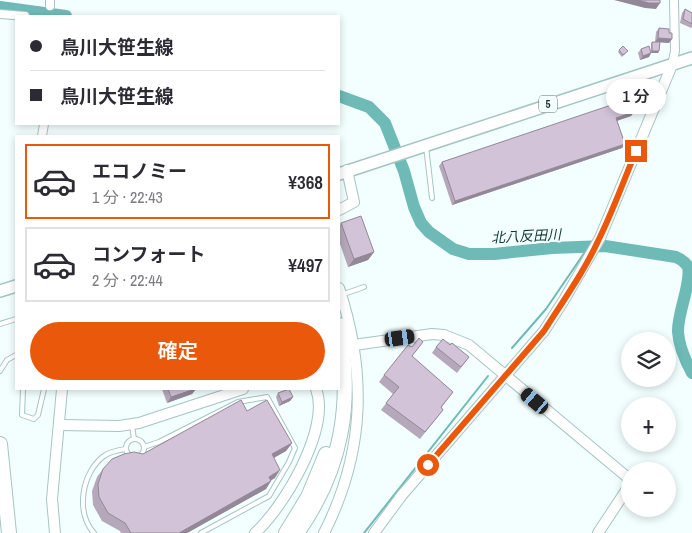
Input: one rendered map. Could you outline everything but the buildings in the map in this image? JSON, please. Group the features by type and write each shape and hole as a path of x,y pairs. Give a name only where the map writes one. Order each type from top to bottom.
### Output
{"highway":[{"path":"298,533 325,484 341,434 346,376 340,332"},
{"path":"286,533 308,497 323,464 332,430 336,390"},
{"path":"0,444 9,533"}],"main road":[{"name":"5","path":"343,172 390,155 692,58"},
{"path":"0,291 15,286"}],"street":[{"path":"374,533 402,495 544,331 593,251 672,65 675,51 674,0"},
{"path":"0,14 15,15"},
{"path":"340,209 354,202 343,172"},
{"path":"324,533 344,486 356,436 359,393 354,345 340,291"},
{"path":"354,345 432,334 444,335 469,345 627,477 629,481 627,489 598,533"},
{"path":"54,533 52,500 62,390"},
{"path":"60,425 132,425 162,417 240,390"},
{"path":"255,533 280,505 302,466 316,425 318,411 317,390"}],"lane":[{"path":"426,144 432,198"},
{"path":"340,291 364,287"},
{"path":"0,324 15,319"},
{"path":"0,371 7,360 15,355"},
{"path":"23,390 22,415 34,419 38,415 44,390"},
{"path":"126,449 132,456 140,455 144,447 159,442 238,402 267,397 294,448 289,462 269,496 207,532 201,533"},
{"path":"132,425 134,439"},
{"path":"134,439 139,440 144,447"},
{"path":"126,449 127,444 134,439"},
{"path":"94,533 88,523 84,505 87,478 103,457 126,449"}],"waterway":[{"name":"北八反田川","path":"0,7 59,15"},
{"name":"北八反田川","path":"340,96 369,107 385,123 404,171 414,207 421,223 429,232 453,249 469,254 494,254 552,248 605,246 676,257 684,262 688,267 689,273 678,332 683,353 692,373"},
{"path":"512,348 546,309 589,246"},
{"path":"364,533 488,376"}],"route":[{"path":"428,465 544,331 554,316 600,238 636,151"}]}
